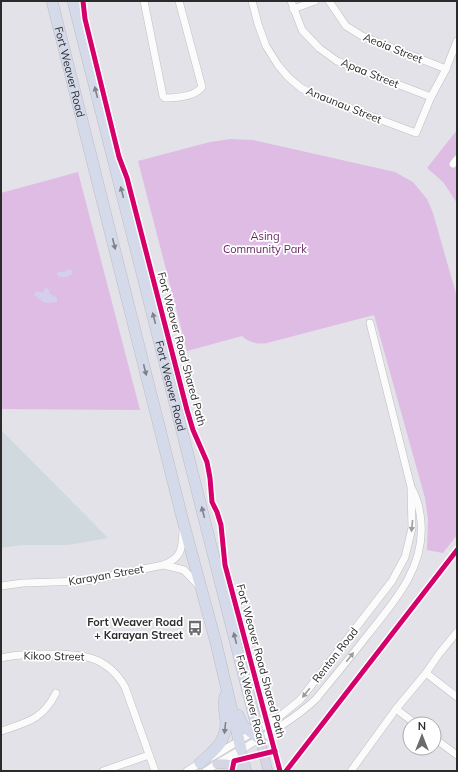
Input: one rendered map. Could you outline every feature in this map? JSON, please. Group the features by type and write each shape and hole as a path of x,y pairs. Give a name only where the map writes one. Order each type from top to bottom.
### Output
{"highway":[{"name":"Fort Weaver Road","path":"52,1 241,745"},
{"name":"Fort Weaver Road","path":"73,1 257,734"},
{"path":"228,690 241,723 257,734"},
{"path":"203,767 223,740 226,724 224,702 228,690"}],"main road":[{"name":"Fort Weaver Road","path":"257,734 268,771"},
{"name":"Fort Weaver Road","path":"241,745 247,771"},
{"path":"216,764 225,763 233,765 241,771"}],"street":[{"path":"144,1 163,96 165,98 188,95 202,87 179,1"},
{"name":"Anaunau Street","path":"252,1 266,46 278,65 301,88 416,133 431,97"},
{"name":"Apaa Street","path":"291,1 302,30 319,48 337,61 431,97"},
{"path":"293,9 315,1"},
{"name":"Aeoia Street","path":"329,1 346,26 362,36 446,69"},
{"path":"431,97 446,69 457,41"},
{"name":"Renton Road","path":"187,771 216,764 288,711 300,700 396,575 405,557 410,538 412,518 411,488 370,323"},
{"name":"Renton Road","path":"257,734 303,710 316,699 394,603 405,586 416,560 422,530 417,497 411,488"},
{"name":"Karayan Street","path":"1,586 23,583 82,581 164,565 173,561 181,550 183,521"},
{"name":"Karayan Street","path":"164,565 184,570 194,579 202,591"},
{"path":"351,771 396,709 457,632"},
{"name":"Kikoo Street","path":"1,658 24,654 74,654 88,656 107,666 117,675 125,687 155,771"},
{"path":"426,673 457,697"},
{"path":"1,731 27,722 38,716 50,704 56,693"},
{"path":"396,709 405,716"},
{"path":"442,744 457,755"},
{"name":"Renton Road","path":"203,767 241,745"},
{"path":"103,771 149,755"}],"shaded area":[{"path":"1,430 108,538 68,545 22,545 1,548"}],"green space":[{"path":"457,130 457,203 443,182 427,168"},
{"name":"Asing Community Park","path":"231,139 253,140 395,172 413,182 427,199 433,213 457,297 457,535 443,553 427,550 428,520 425,498 374,315 267,343 260,344 247,340 242,336 187,351 138,161 210,142"},
{"path":"78,172 140,410 1,409 1,193"}],"sand":[{"path":"70,269 73,272 70,275 64,277 58,276 57,273"},
{"path":"47,287 50,294 57,298 57,302 45,303 34,295 36,291 43,293"}],"cycle path":[{"name":"Fort Weaver Road Shared Path","path":"83,1 85,19 119,157 127,178 187,410 193,430 207,462 212,502 221,525 225,565 280,771"},
{"path":"286,771 457,550"},
{"path":"232,771 234,761 275,751"}],"place":[{"name":"Fort Weaver Road + Karayan Street","path":"195,628"}]}
